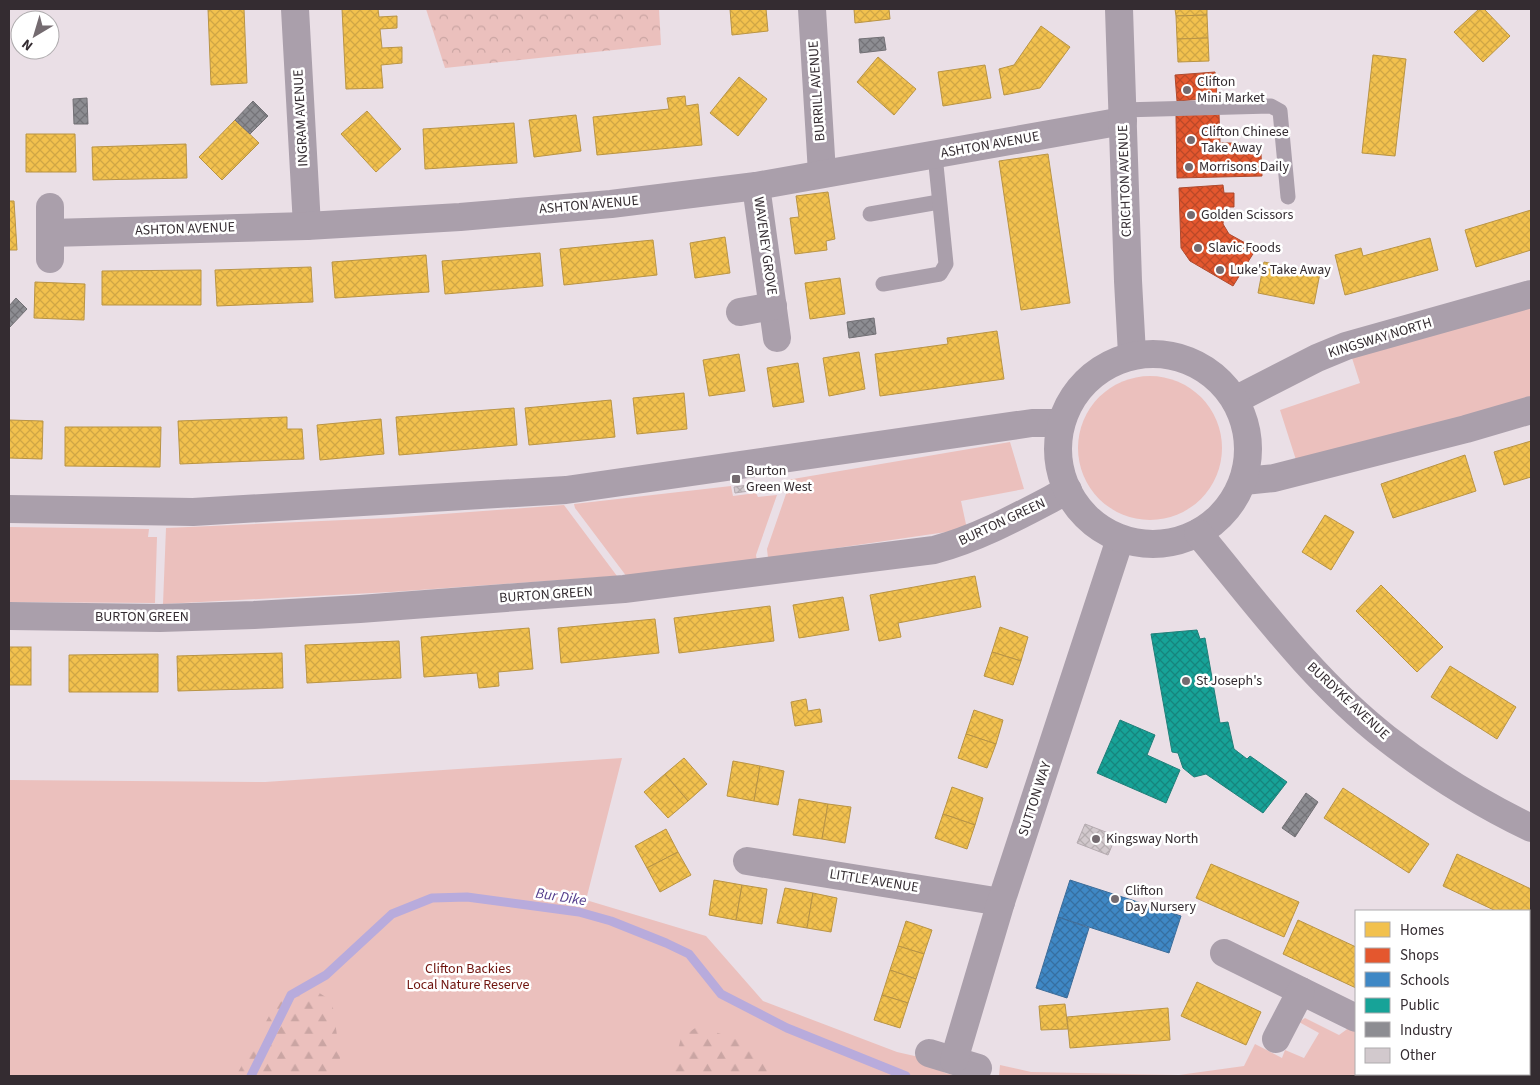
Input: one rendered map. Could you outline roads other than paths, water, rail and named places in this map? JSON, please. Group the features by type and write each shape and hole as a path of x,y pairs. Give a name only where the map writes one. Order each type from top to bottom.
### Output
{"street":[{"name":"INGRAM AVENUE","path":"295,9 307,226"},
{"name":"BURRILL AVENUE","path":"812,9 822,173"},
{"name":"CRICHTON AVENUE","path":"1119,9 1132,354"},
{"name":"ASHTON AVENUE","path":"50,233 307,226 460,217 611,204 756,186 934,155 1122,116"},
{"name":"WAVENEY GROVE","path":"756,186 778,338"},
{"name":"KINGSWAY NORTH","path":"1235,400 1317,358 1346,346 1531,294"},
{"name":"WAVENEY GROVE","path":"740,312 773,306"},
{"path":"1132,354 1176,356 1207,370 1235,400 1246,428 1249,448 1244,481 1236,497 1220,517 1198,533 1169,544 1143,544 1120,539 1091,522 1068,490 1057,459 1060,423 1069,404 1081,386 1106,365 1132,354"},
{"path":"1244,481 1274,478 1466,429 1531,410"},
{"path":"9,509 193,512 566,490 1032,423 1060,423"},
{"name":"BURTON GREEN","path":"9,616 160,618 254,615 624,589 934,550 962,542 990,530 1068,490"},
{"name":"BURDYKE AVENUE","path":"1198,533 1304,659 1345,701 1385,737 1434,774 1476,800 1531,828"},
{"name":"SUTTON WAY","path":"954,1060 1001,902 1120,539"},
{"name":"LITTLE AVENUE","path":"747,861 1001,902"},
{"path":"1224,953 1355,1018"},
{"path":"1276,1039 1301,992"}],"lane":[{"path":"1122,116 1271,106 1280,111 1288,197"},
{"path":"884,284 940,274 946,264 934,155"},
{"path":"870,214 939,202"}],"waterway":[{"name":"Bur Dike","path":"251,1076 291,995 326,975 392,914 432,898 467,897 579,912 611,921 666,943 689,954 721,994 787,1028 906,1076"}],"place":[{"name":"Clifton Mini Market","path":"1187,90"},
{"name":"Clifton Chinese Take Away","path":"1191,140"},
{"name":"Morrisons Daily","path":"1189,167"},
{"name":"Golden Scissors","path":"1191,215"},
{"name":"Slavic Foods","path":"1198,248"},
{"name":"Luke's Take Away","path":"1220,270"},
{"name":"Burton Green West","path":"736,479"},
{"name":"St Joseph's","path":"1186,681"},
{"name":"Kingsway North","path":"1096,839"},
{"name":"Clifton Day Nursery","path":"1115,899"}],"park label":[{"name":"Clifton Backies Local Nature Reserve","path":"468,978"}]}
